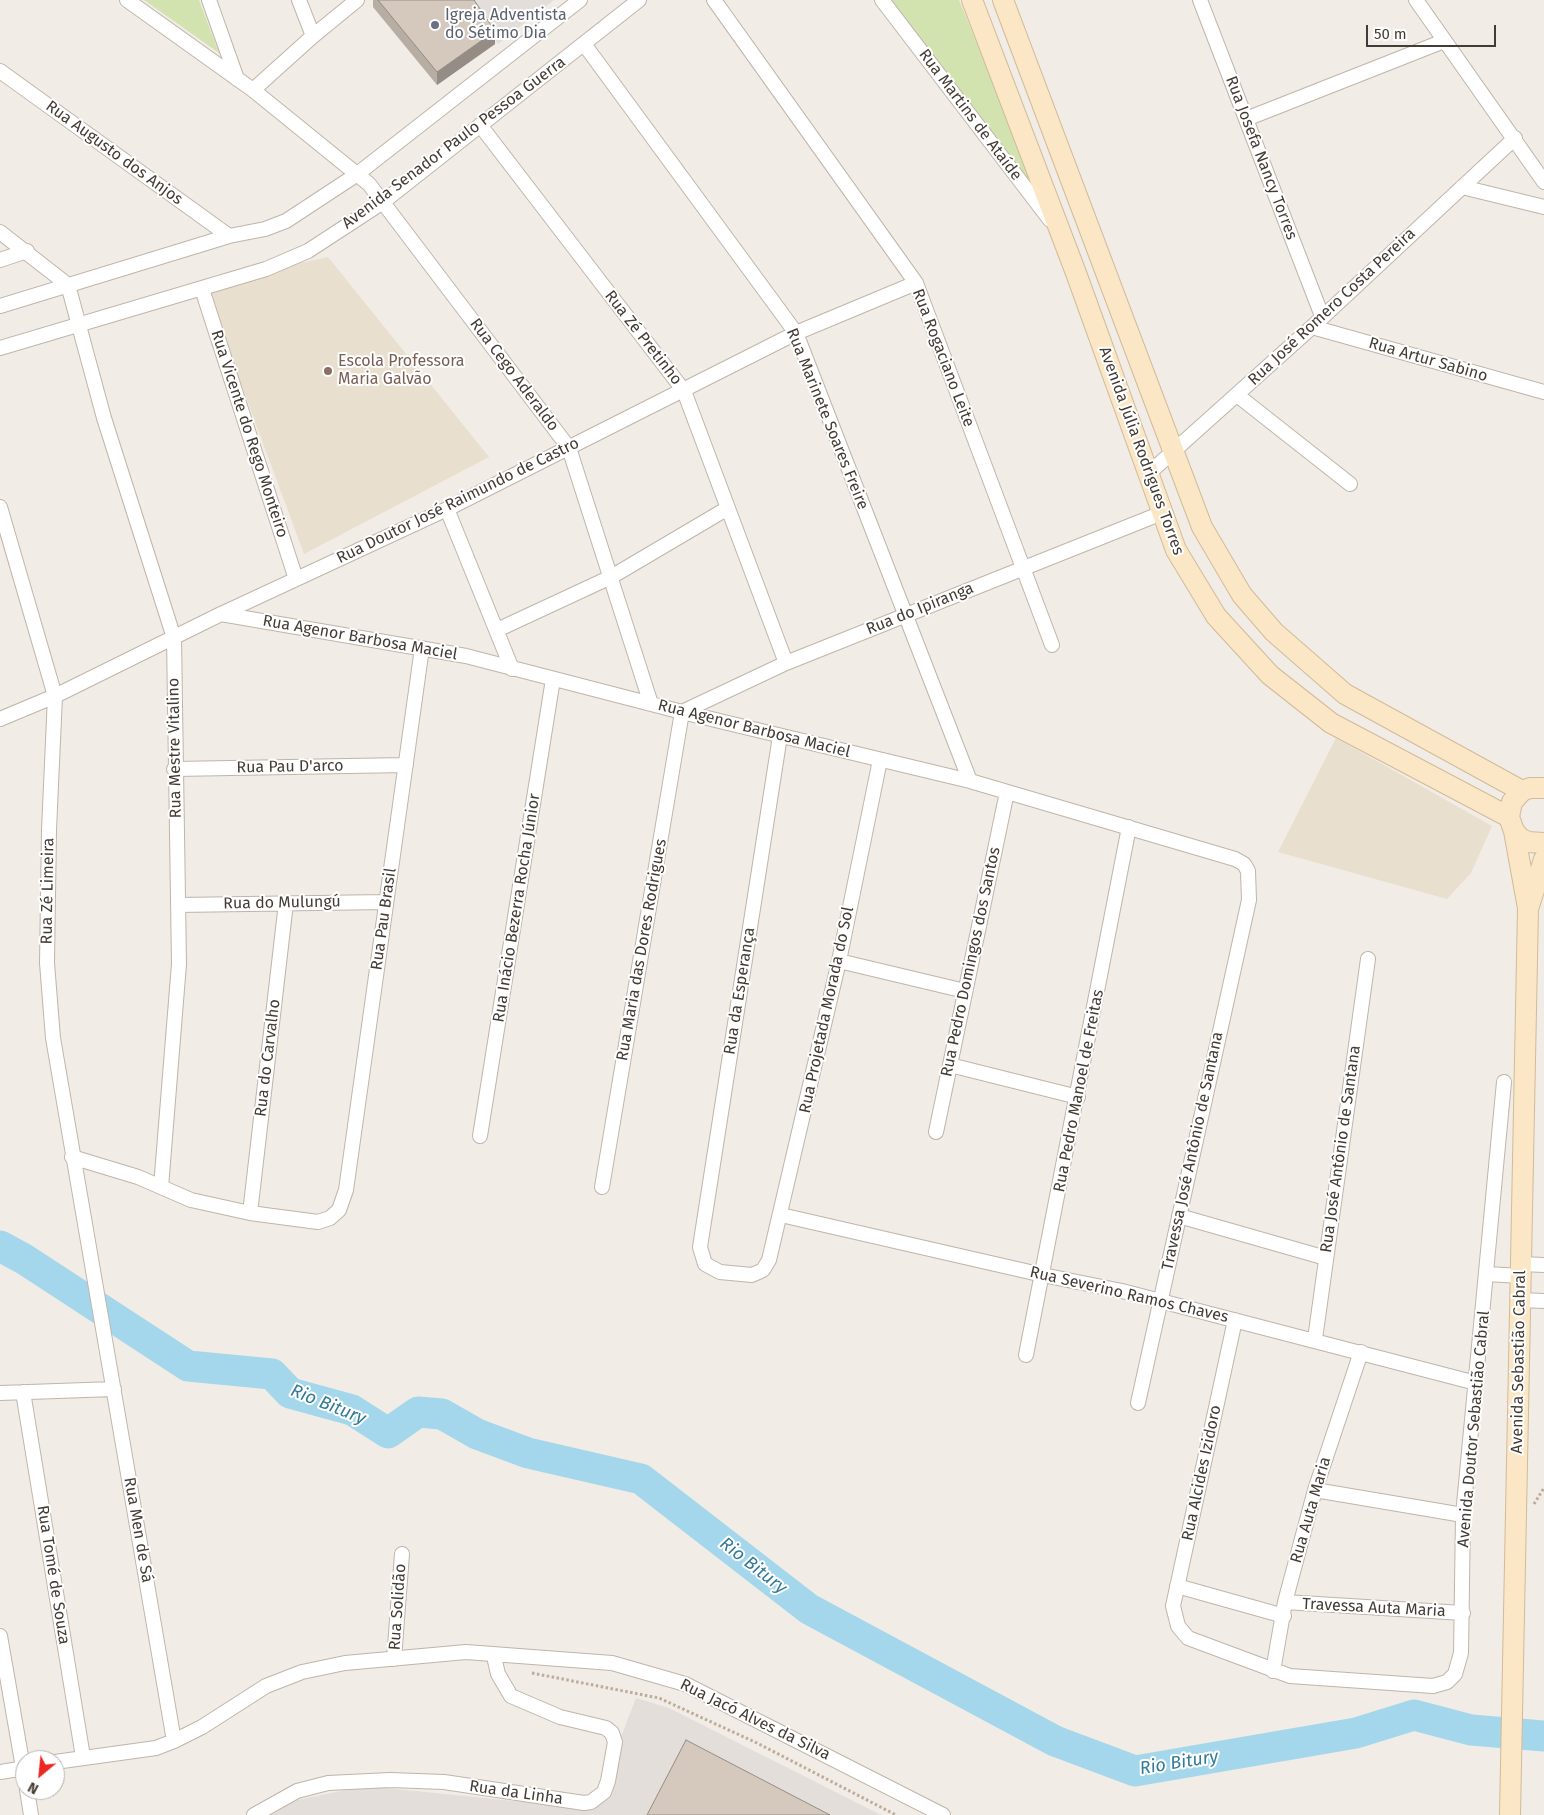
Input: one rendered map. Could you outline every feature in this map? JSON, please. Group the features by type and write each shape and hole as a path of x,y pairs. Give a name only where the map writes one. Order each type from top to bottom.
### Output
{"main road":[{"name":"Avenida Júlia Rodrigues Torres","path":"972,0 1058,230 1076,273 1173,543 1216,616 1270,675 1328,721 1511,824 1528,842 1544,843"},
{"name":"Avenida Júlia Rodrigues Torres","path":"1003,0 1202,527 1242,595 1274,632 1345,694 1522,791"},
{"path":"1076,273 1103,264"},
{"path":"1173,543 1202,527"},
{"path":"1328,721 1345,694"},
{"path":"1511,824 1512,802 1522,791 1530,788 1544,788"},
{"name":"Avenida Sebastião Cabral","path":"1510,1815 1528,909 1511,824"},
{"name":"Avenida Sebastião Cabral","path":"1528,909 1544,859"}],"street":[{"name":"Rua Cego Aderaldo","path":"127,0 253,90 369,184 569,448 651,704"},
{"path":"209,0 237,79"},
{"path":"299,0 313,36"},
{"path":"253,90 313,36 357,0"},
{"name":"Avenida Senador Paulo Pessoa Guerra","path":"0,306 228,236 265,229 286,220 356,175 580,0"},
{"name":"Avenida Senador Paulo Pessoa Guerra","path":"0,348 266,269 308,251 382,202 639,0"},
{"name":"Rua Rogaciano Leite","path":"714,0 916,283 1052,645"},
{"name":"Rua Martins de Ataíde","path":"882,0 1058,230"},
{"name":"Rua Josefa Nancy Torres","path":"1200,0 1322,316"},
{"path":"1416,0 1544,182"},
{"path":"1246,119 1444,41"},
{"name":"Rua Marinete Soares Freire","path":"584,44 796,333 970,781"},
{"name":"Rua Augusto dos Anjos","path":"0,71 228,236"},
{"name":"Rua Zé Pretinho","path":"480,125 684,391 786,663"},
{"name":"Rua José Romero Costa Pereira","path":"1148,474 1312,327 1514,138"},
{"path":"1462,186 1544,206"},
{"path":"0,232 68,285"},
{"path":"0,260 27,252"},
{"name":"Rua Doutor José Raimundo de Castro","path":"0,719 55,696 221,614 447,509 796,333 916,283"},
{"name":"Rua Mestre Vitalino","path":"68,285 104,418 174,638 174,769 179,964 161,1187"},
{"name":"Rua Vicente do Rego Monteiro","path":"202,289 296,579"},
{"name":"Rua Artur Sabino","path":"1312,327 1544,392"},
{"path":"1237,395 1350,484"},
{"name":"Rua Zé Limeira","path":"0,507 55,696 49,830 48,963 52,1038 101,1318"},
{"path":"497,630 610,577 728,508"},
{"path":"447,509 512,668"},
{"name":"Rua do Ipiranga","path":"682,712 786,663 1162,513"},
{"name":"Rua Agenor Barbosa Maciel","path":"221,614 466,656 682,712 970,781 1235,859 1244,864 1248,871 1249,900"},
{"name":"Rua Pau Brasil","path":"72,1157 138,1177 191,1200 250,1213 318,1222 330,1218 339,1210 346,1190 422,648"},
{"name":"Rua Inácio Bezerra Rocha Júnior","path":"480,1136 553,679"},
{"name":"Rua Maria das Dores Rodrigues","path":"602,1187 682,712"},
{"name":"Rua da Esperança","path":"769,1260 762,1270 752,1275 720,1272 705,1264 700,1247 780,736"},
{"name":"Rua Projetada Morada do Sol","path":"769,1260 839,961 880,760"},
{"name":"Rua Pau D'arco","path":"174,769 406,765"},
{"name":"Rua Pedro Domingos dos Santos","path":"936,1132 1007,792"},
{"name":"Rua Pedro Manoel de Freitas","path":"1026,1355 1078,1097 1129,828"},
{"name":"Travessa José Antônio de Santana","path":"1138,1403 1249,900"},
{"name":"Rua do Mulungú","path":"178,905 386,902"},
{"name":"Rua do Carvalho","path":"250,1213 286,903"},
{"name":"Rua José Antônio de Santana","path":"1315,1339 1368,959"},
{"path":"839,961 965,991"},
{"path":"950,1064 1078,1097"},
{"name":"Avenida Doutor Sebastião Cabral","path":"1273,1671 1290,1676 1433,1686 1447,1682 1455,1674 1461,1653 1463,1515 1504,1082"},
{"name":"Rua Severino Ramos Chaves","path":"781,1215 1160,1300 1315,1339 1476,1383"},
{"path":"1180,1216 1326,1258"},
{"path":"1487,1274 1544,1265"},
{"path":"1521,1300 1544,1301"},
{"name":"Rua Men de Sá","path":"101,1318 174,1741"},
{"name":"Rua Alcides Izidoro","path":"1235,1320 1173,1606 1178,1626 1188,1638 1273,1671"},
{"name":"Rua Auta Maria","path":"1273,1671 1284,1609 1315,1490 1361,1352"},
{"path":"0,1393 114,1389"},
{"name":"Rua Tomé de Souza","path":"23,1392 83,1757"},
{"path":"1315,1490 1463,1515"},
{"name":"Rua Solidão","path":"394,1659 402,1554"},
{"name":"Travessa Auta Maria","path":"1177,1586 1284,1609 1463,1613"},
{"path":"0,1636 20,1750"},
{"name":"Rua Jacó Alves da Silva","path":"65,1760 156,1748 202,1727 266,1686 302,1672 345,1663 466,1652 612,1663 686,1684 943,1815"},
{"name":"Rua da Linha","path":"254,1815 297,1791 328,1783 390,1780 444,1782 584,1803 591,1802 604,1792 608,1781 616,1742 612,1733 606,1728 560,1717 511,1696 498,1674 495,1661"},
{"path":"0,1772 15,1772"},
{"path":"29,1800 31,1815"}],"path":[{"name":"Rua Jacó Alves da Silva","path":"528,1672 545,1678 660,1698 758,1743 896,1815"}],"shaded area":[{"path":"470,0 554,0 498,44"},
{"name":"Escola Professora Maria Galvão","path":"328,257 489,457 304,554 204,284"},
{"path":"1336,738 1492,826 1471,873 1447,899 1278,852"},
{"path":"636,1698 669,1708 881,1815 270,1815 292,1801 366,1786 593,1809"}],"green space":[{"path":"144,0 199,0 219,53"},
{"path":"888,0 959,0 1035,184 1030,189"}],"building":[{"name":"Igreja Adventista do Sétimo Dia","path":"378,0 474,0 495,31 437,72"},
{"path":"686,1740 830,1815 647,1815"}],"waterway":[{"name":"Rio Bitury","path":"0,1246 24,1259 188,1366 272,1374 290,1393 352,1410 388,1433 418,1412 442,1414 477,1434 528,1453 641,1479 809,1609 1055,1741 1135,1771 1356,1733 1414,1715 1471,1730 1544,1736"}],"place":[{"name":"Igreja Adventista do Sétimo Dia","path":"435,25"},
{"name":"Escola Professora Maria Galvão","path":"328,371"}]}
